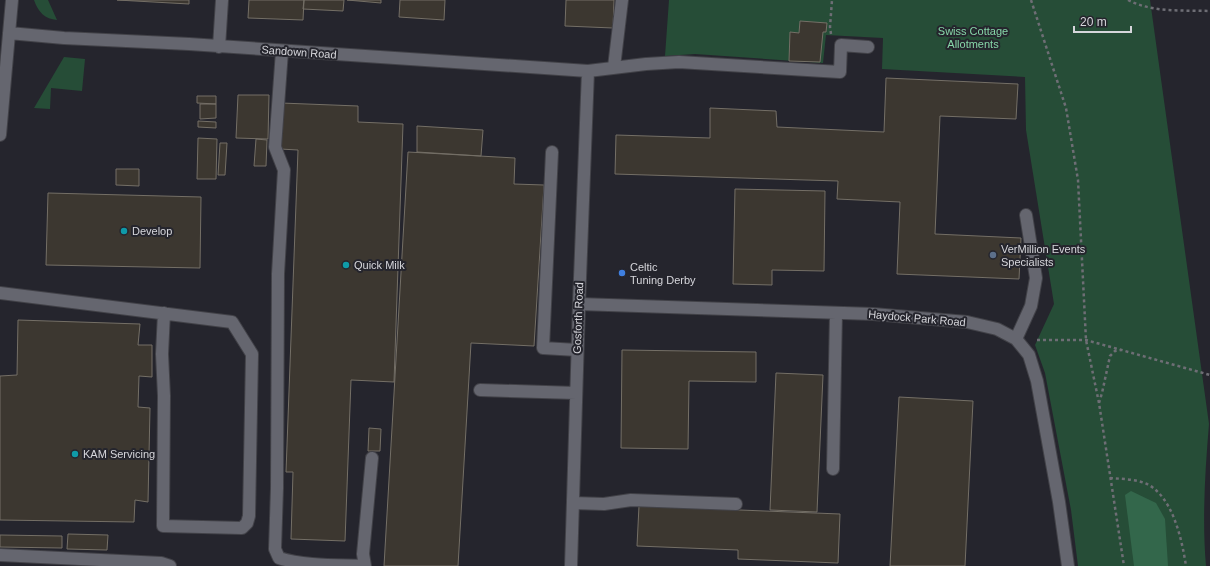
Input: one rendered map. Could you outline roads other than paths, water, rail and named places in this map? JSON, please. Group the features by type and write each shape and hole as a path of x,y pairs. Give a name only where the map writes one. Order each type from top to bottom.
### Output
{"street":[{"path":"0,135 12,0"},
{"path":"219,47 222,0"},
{"path":"614,68 622,0"},
{"name":"Sandown Road","path":"9,33 64,38 588,71 679,62 840,72 842,45 868,47"},
{"path":"282,51 275,147 284,170 278,274 277,488 275,549 279,558 289,562 308,564 365,566 363,554 372,458"},
{"name":"Gosforth Road","path":"571,566 577,350 588,71"},
{"path":"552,152 543,348 577,350"},
{"path":"1016,340 1031,306 1036,278 1026,215"},
{"path":"0,293 164,313 232,322 252,354 249,516 242,528 163,526 164,396 162,354 164,313"},
{"name":"Haydock Park Road","path":"579,304 873,314 967,322 997,329 1016,340 1029,355 1037,381 1059,502 1068,566"},
{"path":"834,468 836,313"},
{"path":"480,390 576,393"},
{"path":"573,504 604,504 632,500 736,504"},
{"path":"0,555 161,563 170,566"}],"place":[{"name":"Develop","path":"124,231"},
{"name":"VerMillion Events Specialists","path":"993,255"},
{"name":"Quick Milk","path":"346,265"},
{"name":"Celtic Tuning Derby","path":"622,273"},
{"name":"KAM Servicing","path":"75,454"}],"park label":[{"name":"Swiss Cottage Allotments","path":"973,37"}]}
